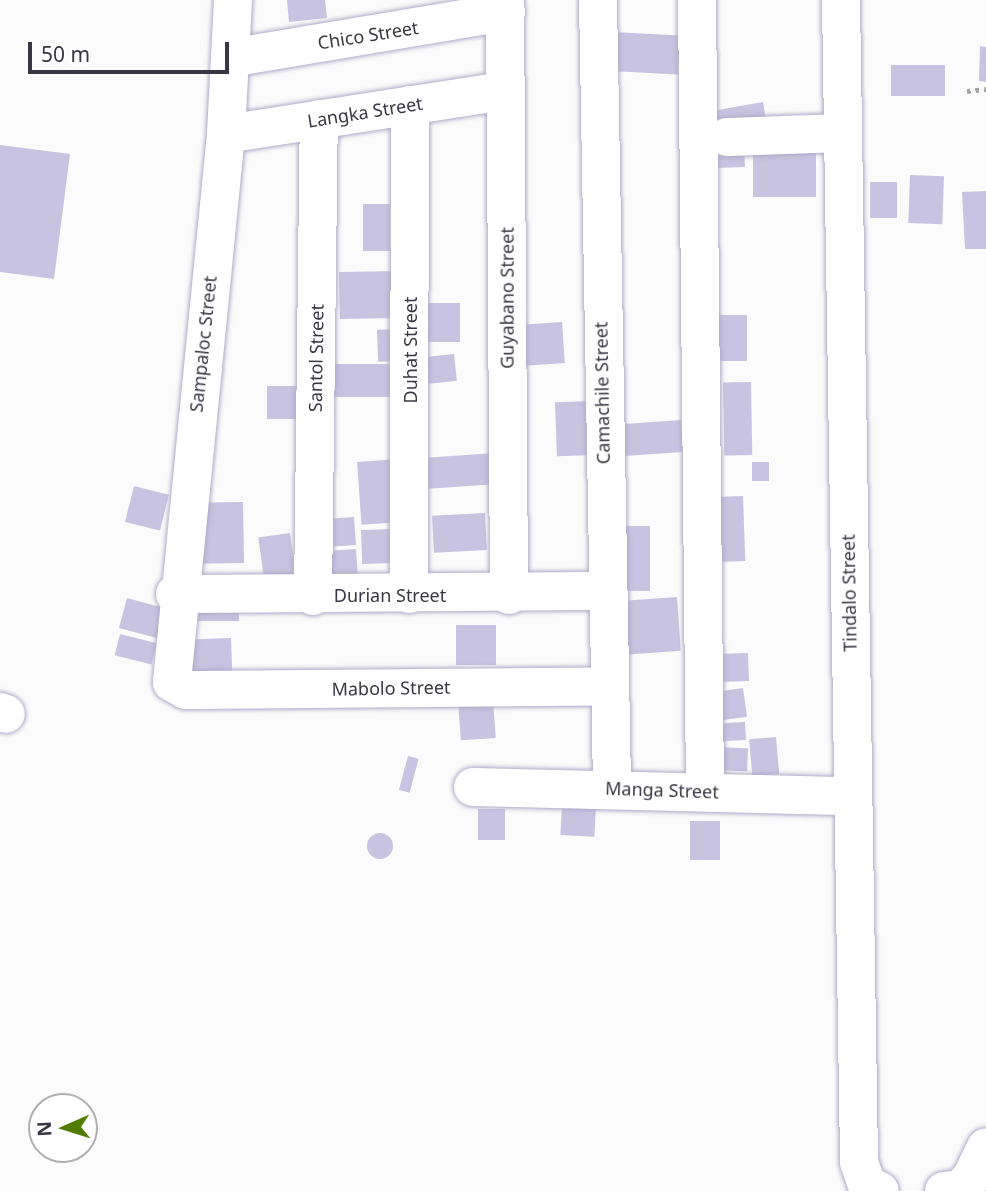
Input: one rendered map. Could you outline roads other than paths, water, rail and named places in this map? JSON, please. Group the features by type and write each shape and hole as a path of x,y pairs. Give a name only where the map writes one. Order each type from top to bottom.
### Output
{"street":[{"name":"Sampaloc Street","path":"174,686 175,594 226,134 233,0"},
{"name":"Camachile Street","path":"598,0 604,591 612,787"},
{"path":"697,0 705,792"},
{"name":"Tindalo Street","path":"841,0 851,796 859,1162 873,1188"},
{"name":"Chico Street","path":"230,58 505,6"},
{"name":"Guyabano Street","path":"505,6 509,595"},
{"name":"Langka Street","path":"226,134 505,91"},
{"name":"Duhat Street","path":"409,594 410,106"},
{"name":"Santol Street","path":"313,596 319,119"},
{"path":"727,137 843,133"},
{"name":"Durian Street","path":"175,594 509,595 604,591"},
{"name":"Mabolo Street","path":"174,686 608,686"},
{"name":"Manga Street","path":"473,787 612,787 851,796"},
{"path":"944,1191 960,1189 971,1178 986,1147"}]}
